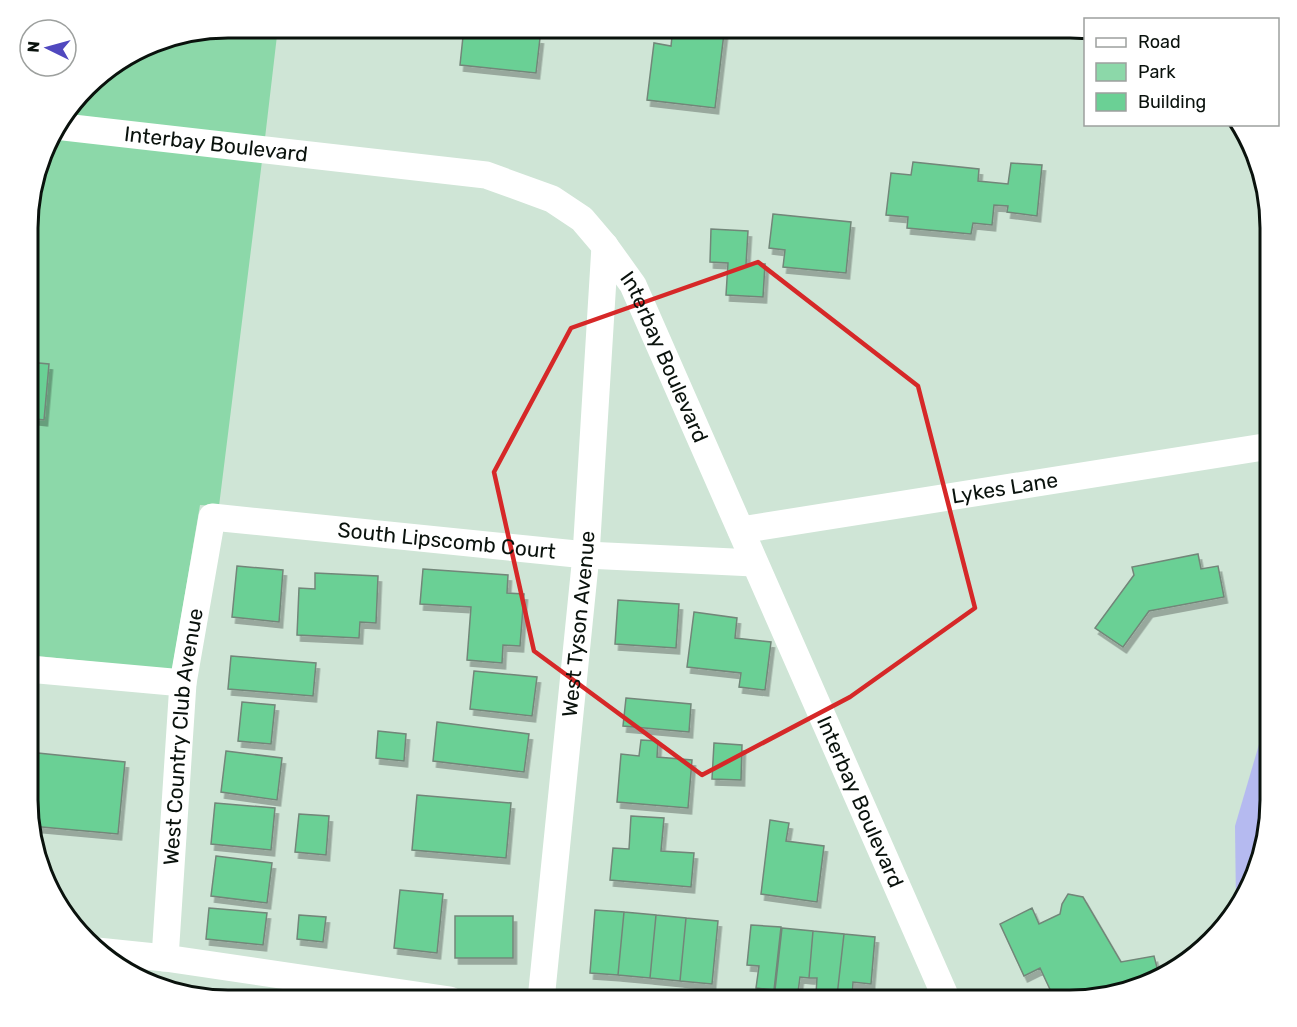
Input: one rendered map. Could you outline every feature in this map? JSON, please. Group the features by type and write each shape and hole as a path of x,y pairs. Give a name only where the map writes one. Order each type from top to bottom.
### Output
{"street":[{"name":"Interbay Boulevard","path":"67,127 486,175 552,198 582,219 633,285 943,990"},
{"name":"West Tyson Avenue","path":"542,989 586,555 605,246"},
{"name":"Lykes Lane","path":"741,530 1260,449"},
{"name":"South Lipscomb Court","path":"212,518 586,555 754,563"},
{"name":"West Country Club Avenue","path":"165,958 183,683 212,518"},
{"path":"38,670 183,683"},
{"path":"117,953 377,989"}],"highlighted area":[{"path":"758,262 918,386 975,608 850,697 702,775 534,651 494,472 571,328"}],"green space":[{"path":"215,38 277,38 265,138 74,116 102,85 133,63 155,52 191,41"},
{"path":"60,138 262,161 219,506 200,505 172,670 38,656 39,203 48,167"}],"water":[{"path":"1259,744 1259,812 1256,836 1245,872 1236,890 1235,826"}],"building":[{"path":"463,38 540,38 536,73 460,65"},
{"path":"672,38 723,38 715,108 647,100 654,43 671,46"},
{"path":"913,162 979,169 978,181 1008,184 1011,163 1042,165 1037,216 1007,212 1008,206 994,205 992,225 973,223 971,234 907,228 908,217 886,215 891,173 911,175"},
{"path":"773,214 851,222 846,273 783,267 785,250 769,248"},
{"path":"711,229 748,231 746,264 765,264 763,297 726,295 728,263 710,262"},
{"path":"38,363 49,364 44,420 38,419"},
{"path":"1198,554 1201,569 1218,566 1224,597 1149,611 1123,647 1095,628 1134,575 1132,567"},
{"path":"237,566 283,570 279,622 232,617"},
{"path":"423,569 508,575 507,593 524,594 520,646 503,645 502,663 467,660 471,607 420,604"},
{"path":"315,573 378,576 376,623 360,622 359,638 297,635 299,588 315,589"},
{"path":"618,600 679,604 676,648 615,644"},
{"path":"694,612 737,618 735,638 771,642 765,690 739,687 741,673 687,667"},
{"path":"231,656 316,663 313,696 228,689"},
{"path":"474,671 537,677 532,716 470,709"},
{"path":"626,698 691,704 689,732 623,726"},
{"path":"242,702 275,705 271,744 238,741"},
{"path":"437,722 529,734 524,772 433,761"},
{"path":"378,731 406,734 404,761 376,758"},
{"path":"641,740 658,741 657,757 692,760 688,808 617,802 621,754 639,756"},
{"path":"714,743 742,745 741,780 712,779"},
{"path":"226,751 282,758 277,800 221,792"},
{"path":"38,753 125,762 118,834 40,827"},
{"path":"417,795 511,803 506,858 412,850"},
{"path":"215,803 275,808 271,850 211,844"},
{"path":"299,814 329,816 326,855 295,852"},
{"path":"631,816 664,818 661,851 694,853 691,887 610,880 613,848 629,849"},
{"path":"770,820 789,823 786,841 824,846 817,902 761,894"},
{"path":"216,856 272,863 267,903 211,896"},
{"path":"400,890 443,894 437,953 394,948"},
{"path":"1068,894 1083,897 1121,962 1154,956 1157,968 1106,986 1069,990 1050,990 1040,968 1024,976 1000,924 1032,908 1039,924 1060,914 1062,904"},
{"path":"209,908 267,913 263,945 206,939"},
{"path":"595,910 624,912 618,975 590,973"},
{"path":"624,912 656,915 650,978 618,975"},
{"path":"299,915 326,917 323,942 297,939"},
{"path":"656,915 686,918 680,981 650,978"},
{"path":"455,916 513,916 513,958 455,958"},
{"path":"686,918 718,921 712,984 680,981"},
{"path":"751,925 781,927 774,990 756,988 759,966 747,965"},
{"path":"782,928 813,931 809,978 800,977 798,990 775,990"},
{"path":"813,931 844,934 838,990 816,990 817,978 809,978"},
{"path":"844,934 875,937 871,984 853,982 853,990 838,990"}]}
